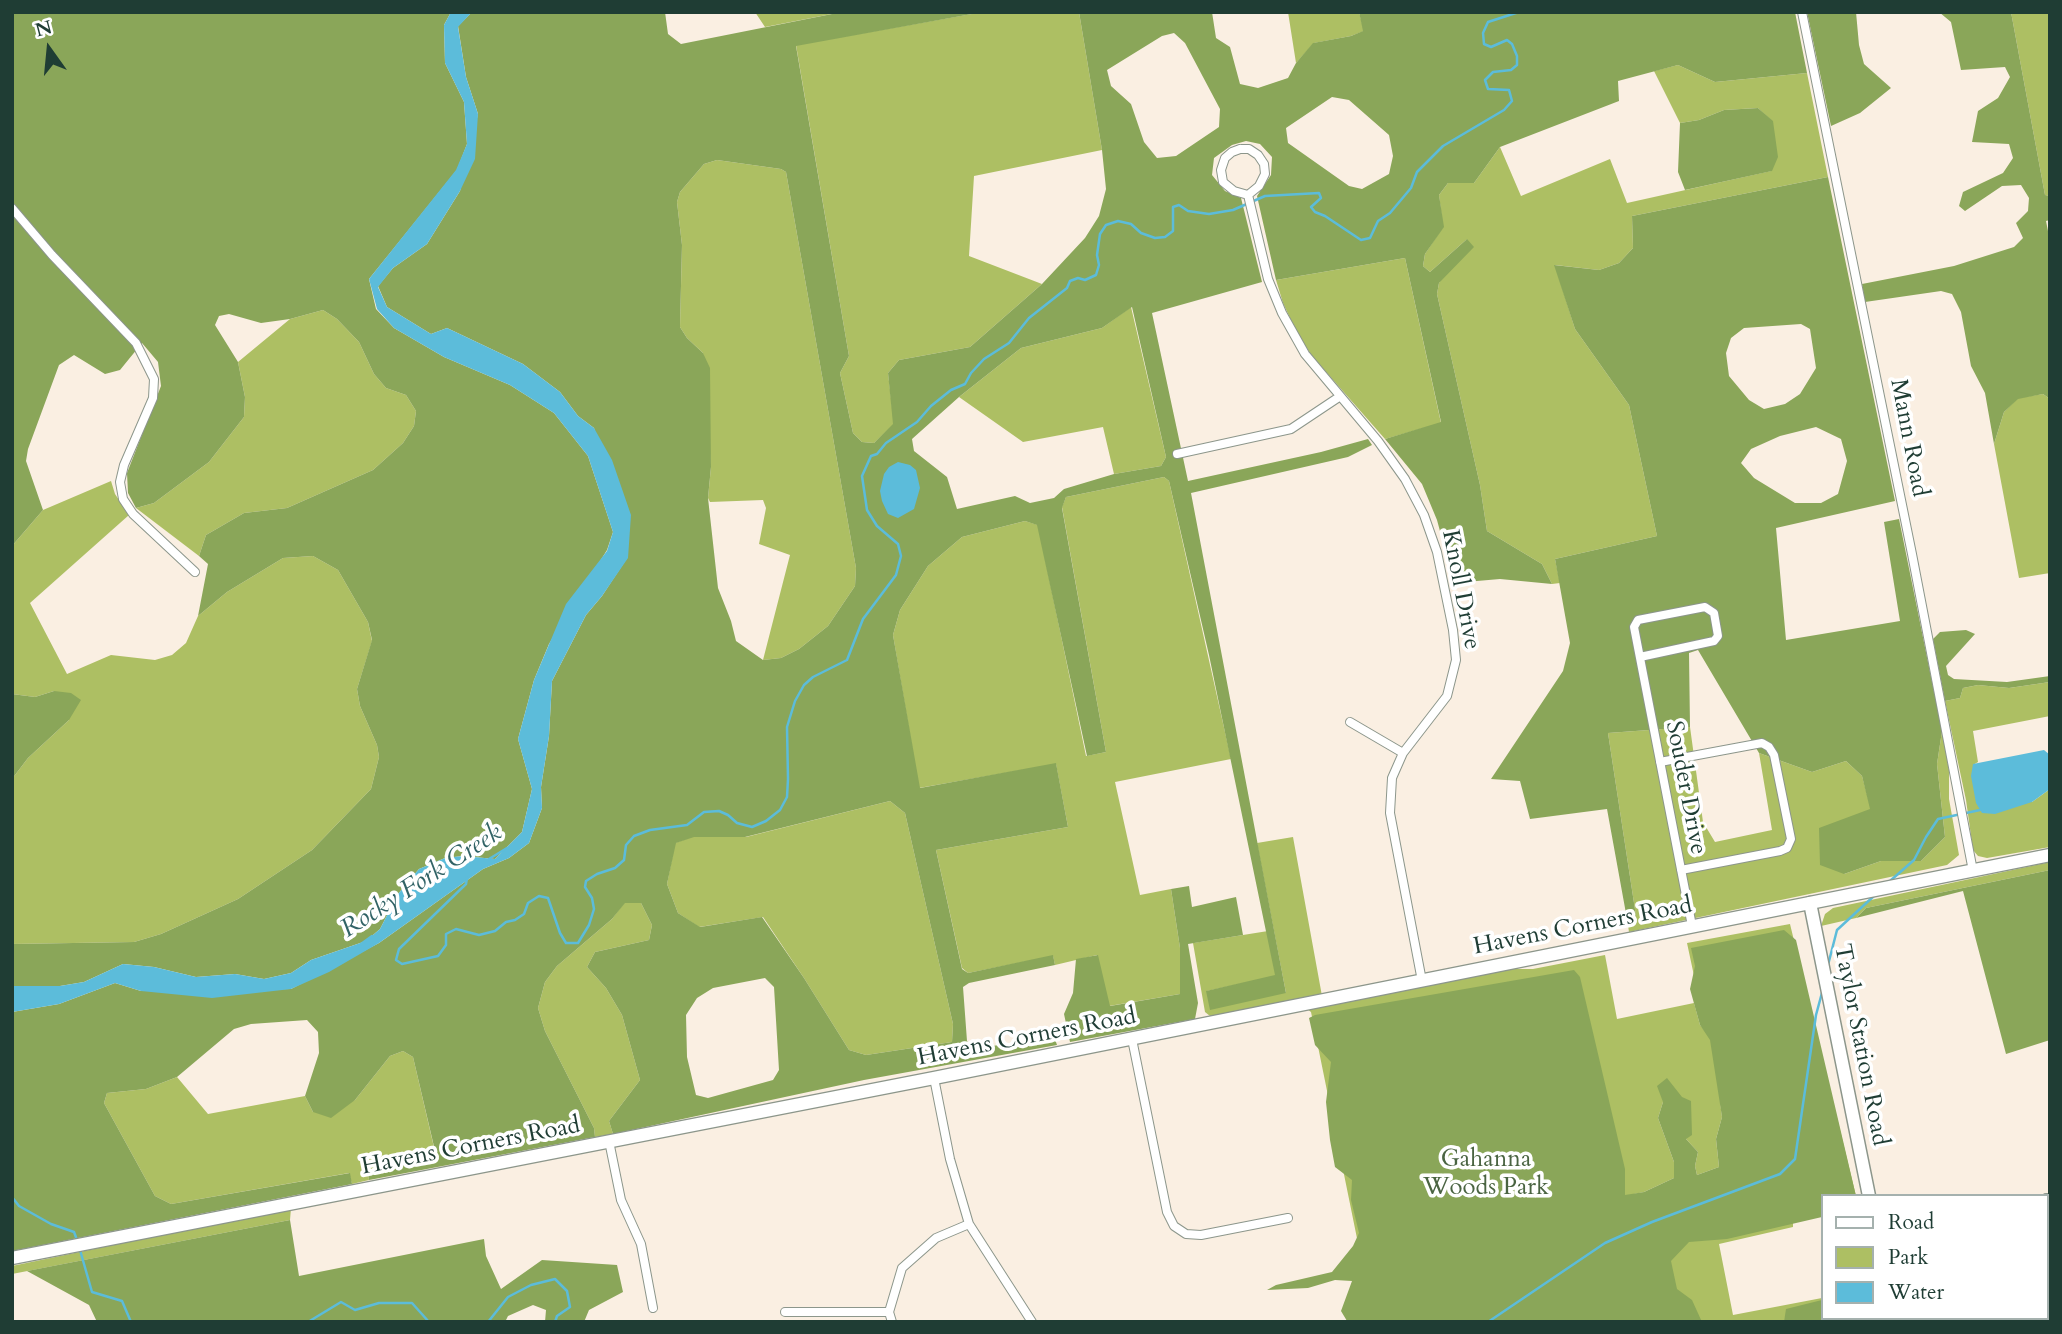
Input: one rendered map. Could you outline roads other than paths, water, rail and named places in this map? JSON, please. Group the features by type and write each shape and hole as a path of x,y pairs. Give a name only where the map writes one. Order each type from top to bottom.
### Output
{"main road":[{"name":"Havens Corners Road","path":"12,1258 1132,1039 2050,855"},
{"name":"Taylor Station Road","path":"1810,903 1869,1194"}],"street":[{"name":"Mann Road","path":"1802,12 1910,543 1973,871"},
{"path":"1240,149 1250,149 1264,164 1265,174 1258,186 1248,195 1234,191 1223,182 1221,170 1225,158 1240,149"},
{"name":"Knoll Drive","path":"1248,195 1268,279 1282,313 1305,354 1398,469 1424,515 1437,552 1453,630 1456,660 1447,696 1403,753 1392,778 1390,813 1422,981"},
{"path":"12,208 52,256 136,343 154,379 153,398 124,466 120,482 123,499 133,514 195,572"},
{"path":"1177,454 1291,429 1339,397"},
{"name":"Souder Drive","path":"1640,657 1714,641 1718,636 1714,613 1705,607 1638,620 1634,627 1692,926"},
{"path":"1350,722 1403,753"},
{"path":"1661,762 1762,743 1769,747 1774,755 1791,839 1787,848 1780,850 1681,870"},
{"path":"1132,1039 1167,1212 1174,1226 1186,1234 1201,1235 1289,1218"},
{"path":"934,1078 950,1159 969,1224 1032,1322"},
{"path":"609,1141 621,1200 641,1244 653,1308"},
{"path":"892,1322 889,1312 902,1268 936,1238 969,1224"},
{"path":"785,1312 889,1312"}],"water":[{"path":"451,12 472,12 458,27 466,77 478,114 475,159 460,191 427,244 393,268 378,287 387,307 431,334 447,328 523,364 560,392 578,416 594,428 612,460 631,515 628,558 586,615 552,681 549,736 541,787 542,808 529,843 509,858 483,869 379,943 329,972 291,989 212,998 141,991 115,983 59,1004 12,1012 12,986 60,986 84,982 123,964 154,967 196,977 235,974 264,979 291,973 311,960 366,941 380,929 398,894 419,869 445,858 463,856 495,859 522,832 532,789 518,739 534,680 566,604 607,551 613,532 588,456 554,413 510,385 444,357 394,328 377,309 369,279 456,170 467,144 464,102 445,63 444,25"},
{"path":"898,462 910,465 916,470 920,488 914,509 898,518 888,514 880,491 884,474"},
{"path":"2044,750 2050,755 2050,789 2032,802 1995,814 1982,813 1976,803 1971,776 1973,764"}],"waterway":[{"path":"467,878 466,884 399,949 396,960 402,964 438,956 446,945 446,934 456,929 479,935 495,931 506,922 524,914 528,903 539,896 548,898 566,943 578,943 589,925 594,909 592,898 585,887 586,881 615,868 624,860 626,845 634,836 650,830 687,825 704,812 719,811 737,823 752,827 766,821 780,810 787,797 787,727 795,701 804,685 813,677 847,660 863,619 896,575 901,556 898,544 877,526 867,510 862,476 871,456 917,422 951,390 965,384 984,359 1009,343 1029,318 1067,288 1070,281 1078,278 1085,280 1096,275 1100,234 1106,225 1118,221 1131,224 1141,233 1155,238 1165,237 1173,231 1173,207 1179,205 1188,211 1209,214 1233,210 1265,196 1319,193 1321,198 1311,207 1315,212 1361,240 1370,238 1378,221 1390,213 1411,188 1417,172 1443,146 1504,110 1512,101 1509,90 1488,89 1485,80 1493,72 1511,70 1517,65 1512,44 1507,40 1491,47 1484,44 1483,33 1488,22 1519,12"},
{"path":"1890,881 1914,860 1938,819 1980,810"},
{"name":"Rocky Fork Creek","path":"489,859 507,848"},
{"path":"1828,965 1837,930 1875,895"},
{"name":"Rocky Fork Creek","path":"361,944 372,936"},
{"path":"1488,1322 1605,1243 1652,1222 1780,1174 1795,1159 1816,1015 1823,989"},
{"path":"12,1197 19,1206 51,1224 74,1232 77,1240"},
{"path":"80,1250 92,1292 122,1301 131,1322"},
{"path":"488,1322 508,1297 531,1285 555,1279 567,1291 570,1307 557,1316 555,1322"},
{"path":"308,1322 341,1302 355,1310 379,1303 412,1303 429,1322"}],"park label":[{"name":"Gahanna Woods Park","path":"1486,1174"}]}
